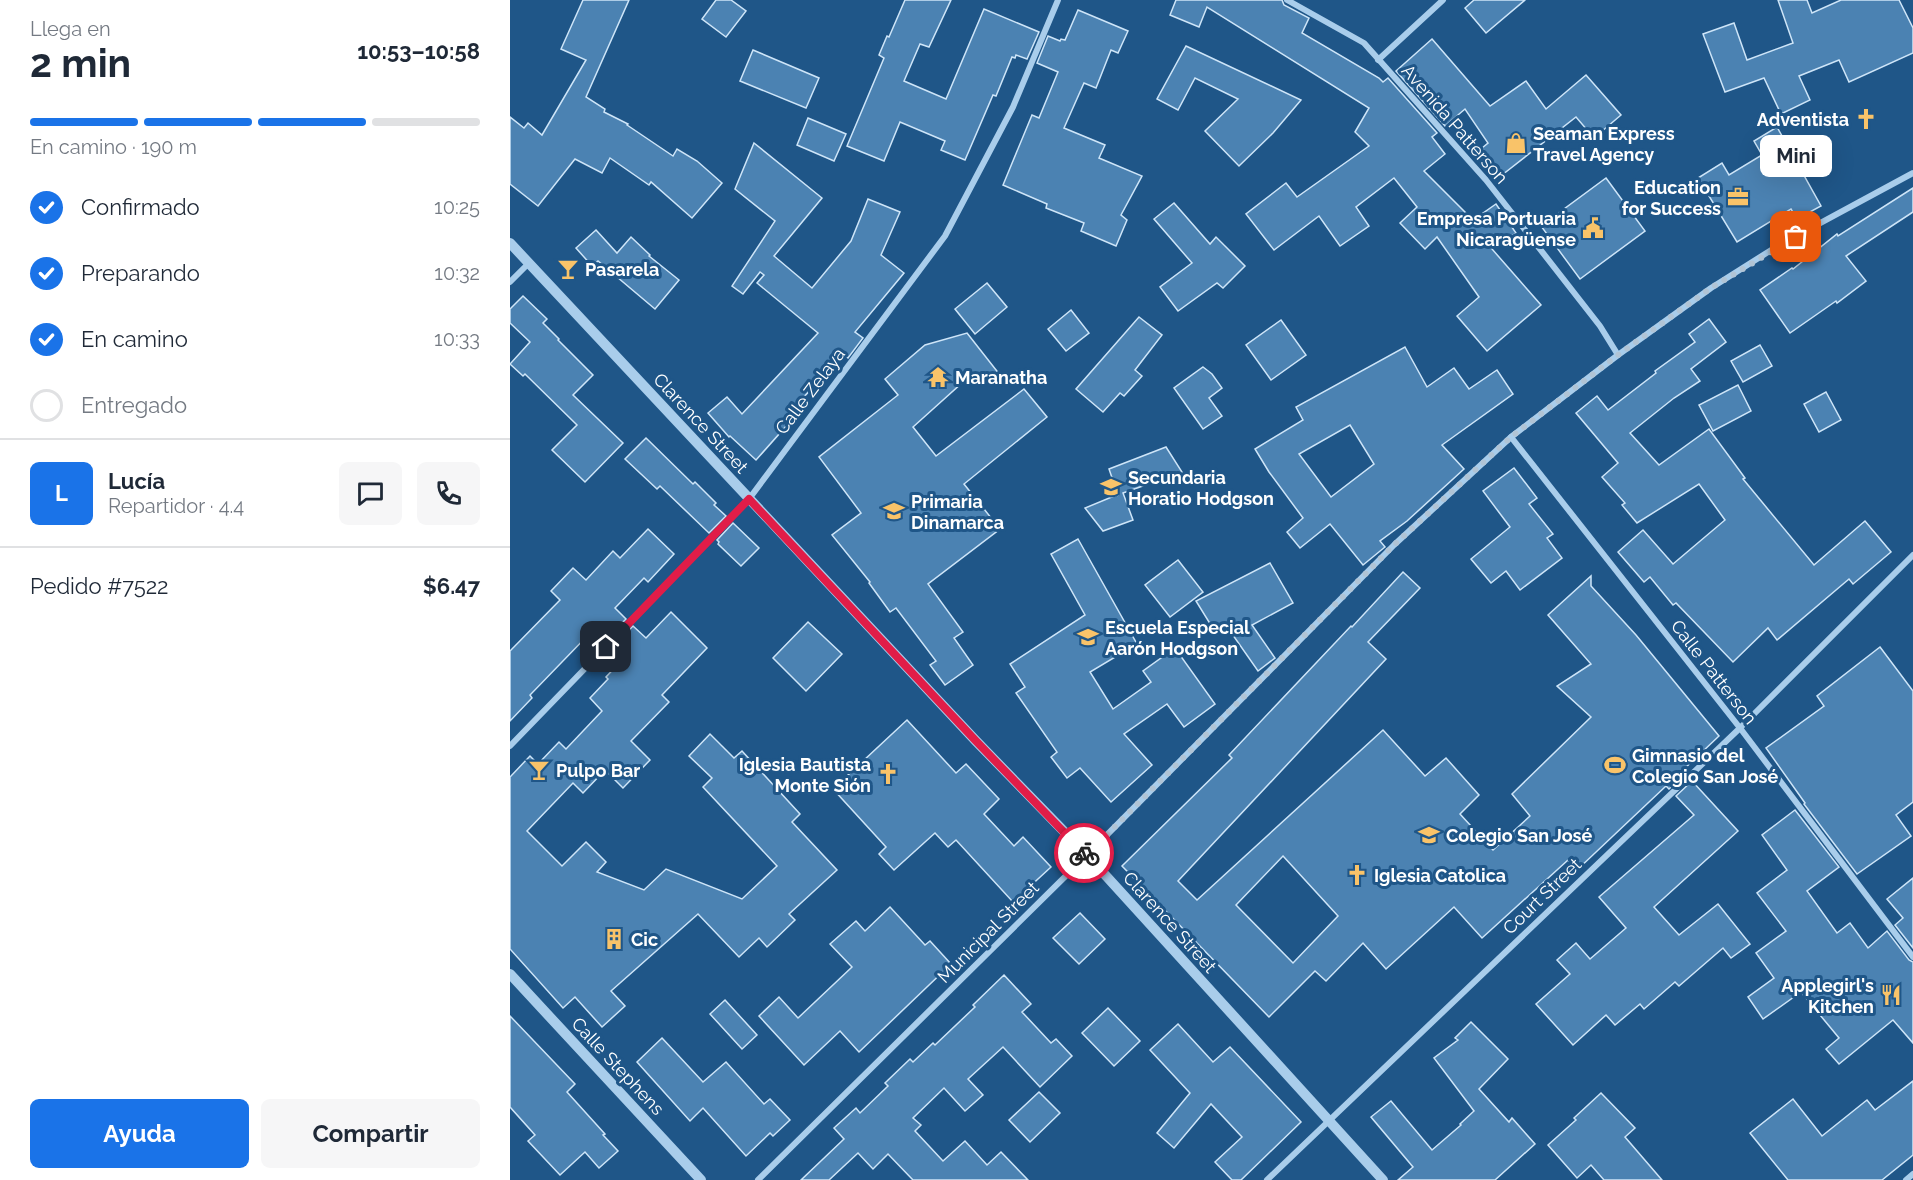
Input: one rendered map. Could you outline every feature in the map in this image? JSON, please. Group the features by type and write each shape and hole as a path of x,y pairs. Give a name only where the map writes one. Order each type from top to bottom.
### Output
{"street":[{"name":"Calle Zelaya","path":"510,746 749,499 945,236 1013,107 1058,0"},
{"name":"Avenida Patterson","path":"1287,0 1364,43 1486,180 1600,326 1618,355"},
{"path":"1378,60 1443,0"},
{"name":"Municipal Street","path":"758,1180 1087,855 1394,545 1511,437 1618,355 1711,288 1776,248 1913,173"},
{"name":"Clarence Street","path":"510,243 976,741 1087,855 1383,1180"},
{"path":"510,282 529,263"},
{"name":"Calle Patterson","path":"1511,437 1740,728 1913,957"},
{"name":"Court Street","path":"1267,1180 1740,728 1913,555"},
{"name":"Calle Stephens","path":"510,974 701,1180"},
{"path":"1906,1180 1913,1174"}],"building":[{"path":"583,0 629,0 586,97 605,109 604,112 628,124 673,156 677,149 697,161 722,183 692,218 651,182 649,185 610,158 602,173 575,159 538,206 510,184 510,117 524,128 528,123 542,135 586,60 561,49"},
{"path":"716,0 731,0 746,11 726,37 702,19"},
{"path":"905,0 951,0 929,47 920,44 904,81 946,99 984,9 1039,32 1027,59 1016,55 1015,58 1012,57 965,160 941,150 945,141 900,122 884,161 847,146 884,58 879,55"},
{"path":"1176,0 1282,0 1284,5 1309,18 1302,33 1383,82 1388,78 1437,133 1432,137 1445,154 1424,171 1473,220 1496,204 1516,233 1492,249 1541,305 1487,351 1457,316 1479,297 1437,237 1425,249 1400,223 1417,207 1394,178 1356,207 1369,226 1340,246 1319,216 1274,250 1246,214 1286,183 1297,197 1369,146 1355,132 1369,108 1207,7 1199,27 1170,15"},
{"path":"1474,0 1525,0 1486,33 1465,8"},
{"path":"1778,0 1807,0 1812,13 1841,0 1899,0 1913,28 1913,53 1849,82 1839,60 1799,76 1810,100 1781,114 1764,78 1725,92 1703,34 1734,23 1747,60 1793,43"},
{"path":"1078,10 1128,31 1118,53 1111,50 1096,88 1084,83 1064,128 1105,145 1099,158 1142,176 1121,215 1127,220 1116,246 1081,231 1084,223 1046,208 1047,204 1003,185 1032,115 1039,118 1058,72 1037,63 1048,36 1060,41 1065,40"},
{"path":"1432,39 1490,106 1526,81 1546,109 1586,75 1621,115 1594,138 1576,117 1502,175 1482,148 1488,143 1465,109 1445,126 1396,71"},
{"path":"1186,46 1301,100 1273,133 1239,166 1205,131 1238,99 1195,78 1178,110 1157,99"},
{"path":"753,50 819,78 806,108 740,81"},
{"path":"808,118 846,134 834,161 797,145"},
{"path":"1777,127 1821,206 1797,219 1791,209 1737,242 1698,178 1722,163 1729,175 1762,155 1754,141"},
{"path":"754,143 822,198 774,256 812,288 851,241 868,199 900,212 881,255 904,273 855,332 863,338 848,358 844,355 799,402 804,406 756,460 729,437 708,413 727,397 742,414 818,333 757,283 764,275 760,272 743,294 732,286 775,221 735,189"},
{"name":"Empresa Portuaria Nicaragüense","path":"1606,178 1645,231 1580,279 1541,226"},
{"path":"1913,188 1913,212 1846,256 1866,281 1790,333 1760,290 1793,269 1837,234 1838,236"},
{"path":"1174,203 1210,244 1216,237 1245,266 1223,288 1217,283 1178,311 1160,287 1192,263 1154,219"},
{"path":"596,230 617,253 631,237 649,256 679,280 655,309 598,261 592,266 576,248"},
{"path":"987,283 1007,307 975,334 955,309"},
{"path":"523,296 547,319 543,323 558,340 593,375 573,395 623,443 585,482 552,450 577,425 525,374 523,376 510,364 530,342 510,323 510,309"},
{"path":"1071,310 1089,333 1066,351 1048,329"},
{"path":"1139,317 1162,335 1135,370 1142,376 1124,396 1120,393 1103,412 1076,389"},
{"path":"1709,319 1726,342 1691,369 1700,381 1674,398 1630,433 1659,465 1709,429 1745,478 1743,479 1814,565 1865,521 1891,552 1853,584 1849,579 1777,640 1768,628 1733,662 1676,603 1673,605 1650,577 1644,582 1618,552 1643,530 1673,564 1725,520 1699,484 1637,523 1622,505 1625,503 1602,477 1618,463 1576,413 1597,396 1608,410 1695,342 1689,334"},
{"path":"1281,320 1306,355 1271,380 1246,345"},
{"name":"Primaria Dinamarca","path":"967,333 1000,375 962,383 913,427 936,456 1024,389 1047,417 964,484 1000,529 928,584 963,632 954,638 973,665 945,685 930,665 936,661 896,608 890,612 870,582 832,535 861,513 819,457 898,395 885,379 925,345"},
{"path":"1760,345 1772,366 1743,382 1731,361"},
{"path":"1405,347 1427,387 1454,368 1469,389 1497,370 1513,394 1442,445 1464,469 1407,521 1380,541 1385,547 1363,565 1330,524 1300,548 1287,532 1303,518 1255,449 1303,420 1296,407","holes":["1350,425 1374,464 1331,497 1299,454"]},
{"path":"1203,367 1212,374 1222,388 1209,398 1222,416 1203,429 1174,388"},
{"path":"1738,385 1751,411 1713,431 1699,405"},
{"path":"1826,392 1841,420 1819,432 1804,404"},
{"path":"646,438 693,484 695,482 726,516 709,533 660,486 657,489 625,459"},
{"path":"1166,447 1182,472 1123,493 1133,520 1103,531 1085,508 1118,494 1109,469"},
{"path":"1514,468 1537,498 1529,504 1553,534 1547,538 1562,558 1520,590 1506,571 1491,583 1471,559 1510,527 1483,491"},
{"path":"733,523 759,548 741,566 718,544 717,540"},
{"path":"648,529 674,554 648,582 644,578 615,608 626,619 603,642 592,631 530,695 532,698 510,721 510,651 560,600 551,591 573,568 586,580 613,551 620,558"},
{"path":"1078,539 1137,644 1090,672 1113,709 1151,682 1143,671 1175,648 1215,704 1184,727 1167,704 1124,734 1152,765 1111,802 1080,768 1067,778 1051,757 1057,752 1016,693 1025,687 1010,664 1085,615 1051,554"},
{"path":"1178,560 1203,592 1170,617 1145,585"},
{"path":"1270,563 1293,603 1252,625 1275,658 1258,671 1228,628 1217,635 1196,601"},
{"path":"1403,572 1420,588 1368,642 1386,659 1178,881 1197,900 1383,730 1425,776 1446,758 1479,795 1460,814 1493,850 1530,816 1512,794 1591,717 1557,686 1591,664 1548,615 1591,576 1591,586 1636,635 1719,736 1682,771 1685,774 1669,789 1666,786 1577,870 1568,860 1482,938 1454,907 1386,969 1363,943 1326,981 1315,971 1269,1017 1122,866 1232,758 1229,755","holes":["1283,856 1338,916 1293,963 1236,905"]},
{"path":"671,612 707,648 662,695 669,702 631,741 650,760 623,788 605,770 583,793 573,783 527,831 562,866 586,842 606,862 597,872 644,890 666,869 742,899 777,866 703,787 712,778 689,756 710,734 734,758 742,751 800,814 792,822 837,870 789,914 795,920 767,947 759,938 739,957 698,914 611,991 625,1006 602,1027 575,997 563,1008 510,949 510,777 530,756 538,764 559,742 566,749 602,711 590,698 622,660 611,649 633,626 646,638"},
{"path":"808,622 842,654 806,691 773,658"},
{"path":"1880,647 1913,691 1913,802 1896,815 1911,836 1857,874 1804,804 1766,748 1824,706 1817,696"},
{"path":"907,720 956,773 966,764 999,799 984,814 1014,846 1023,837 1051,867 1013,902 956,840 948,847 935,833 894,870 879,854 886,847 833,789"},
{"path":"1692,781 1738,831 1654,907 1679,935 1718,904 1750,944 1731,958 1723,948 1679,986 1675,982 1644,1009 1640,1004 1615,1025 1606,1015 1573,1045 1536,1004 1570,974 1557,960 1576,943 1590,959 1626,928 1599,897 1694,815 1676,796"},
{"path":"1795,810 1839,867 1807,891 1837,933 1850,923 1868,948 1887,931 1913,962 1913,1043 1893,1020 1839,1064 1826,1049 1839,1038 1801,992 1763,1019 1748,997 1774,978 1756,953 1786,931 1757,893 1787,870 1762,835"},
{"path":"1913,878 1913,948 1895,925 1903,918 1887,899"},
{"path":"890,907 925,945 930,941 951,964 859,1052 840,1031 804,1065 759,1016 779,997 798,1018 852,967 830,944 856,921 865,931"},
{"path":"1080,913 1105,939 1079,964 1053,938"},
{"path":"1004,975 1031,1004 1022,1012 1051,1043 1056,1039 1072,1056 1040,1087 1003,1047 968,1079 983,1095 965,1111 944,1088 913,1118 921,1125 915,1131 943,1161 965,1141 987,1165 1001,1152 1028,1180 913,1180 888,1154 873,1169 858,1153 829,1180 801,1180 844,1139 834,1128 856,1108 860,1113 888,1086 885,1083 910,1059 913,1062 933,1043 935,1045 975,1007 973,1005"},
{"path":"725,1000 757,1035 742,1049 710,1014"},
{"path":"1108,1008 1140,1041 1114,1066 1082,1033"},
{"path":"510,1016 575,1084 567,1092 618,1151 599,1168 585,1152 560,1175 528,1141 535,1135 510,1107"},
{"path":"1471,1022 1508,1059 1479,1089 1509,1122 1512,1118 1535,1144 1495,1180 1398,1180 1413,1167 1371,1117 1391,1101 1432,1150 1461,1125 1474,1111 1434,1058 1458,1040 1455,1038"},
{"path":"1178,1024 1213,1062 1230,1047 1301,1122 1241,1180 1232,1180 1215,1162 1242,1137 1211,1104 1174,1148 1157,1133 1190,1093 1150,1050"},
{"path":"662,1038 703,1082 726,1062 764,1104 770,1099 790,1120 773,1136 770,1133 746,1156 703,1108 690,1121 637,1062"},
{"path":"1913,1081 1913,1155 1882,1180 1788,1180 1750,1133 1793,1099 1822,1136 1867,1100 1875,1110"},
{"path":"1039,1092 1060,1113 1030,1142 1009,1120"},
{"path":"1601,1093 1635,1128 1625,1137 1662,1180 1604,1180 1591,1165 1577,1178 1548,1145"}],"way so far":[{"path":"1084,853 1087,855 1394,545 1511,437 1618,355 1711,288 1796,237"}],"place":[{"name":"Adventista","path":"1866,119"},
{"name":"Seaman Express Travel Agency","path":"1516,143"},
{"name":"Education for Success","path":"1738,197"},
{"name":"Empresa Portuaria Nicaragüense","path":"1593,228"},
{"name":"Mini","path":"1796,237"},
{"name":"Pasarela","path":"568,269"},
{"name":"Maranatha","path":"938,377"},
{"name":"Secundaria Horatio Hodgson","path":"1111,487"},
{"name":"Primaria Dinamarca","path":"894,511"},
{"name":"Escuela Especial Aarón Hodgson","path":"1088,637"},
{"name":"Gimnasio del Colegio San José","path":"1615,765"},
{"name":"Pulpo Bar","path":"539,770"},
{"name":"Iglesia Bautista Monte Sión","path":"888,774"},
{"name":"Colegio San José","path":"1429,835"},
{"name":"Iglesia Catolica","path":"1357,875"},
{"name":"Cic","path":"614,939"},
{"name":"Applegirl's Kitchen","path":"1891,995"}],"route":[{"path":"606,647 749,499 1084,853"}]}
